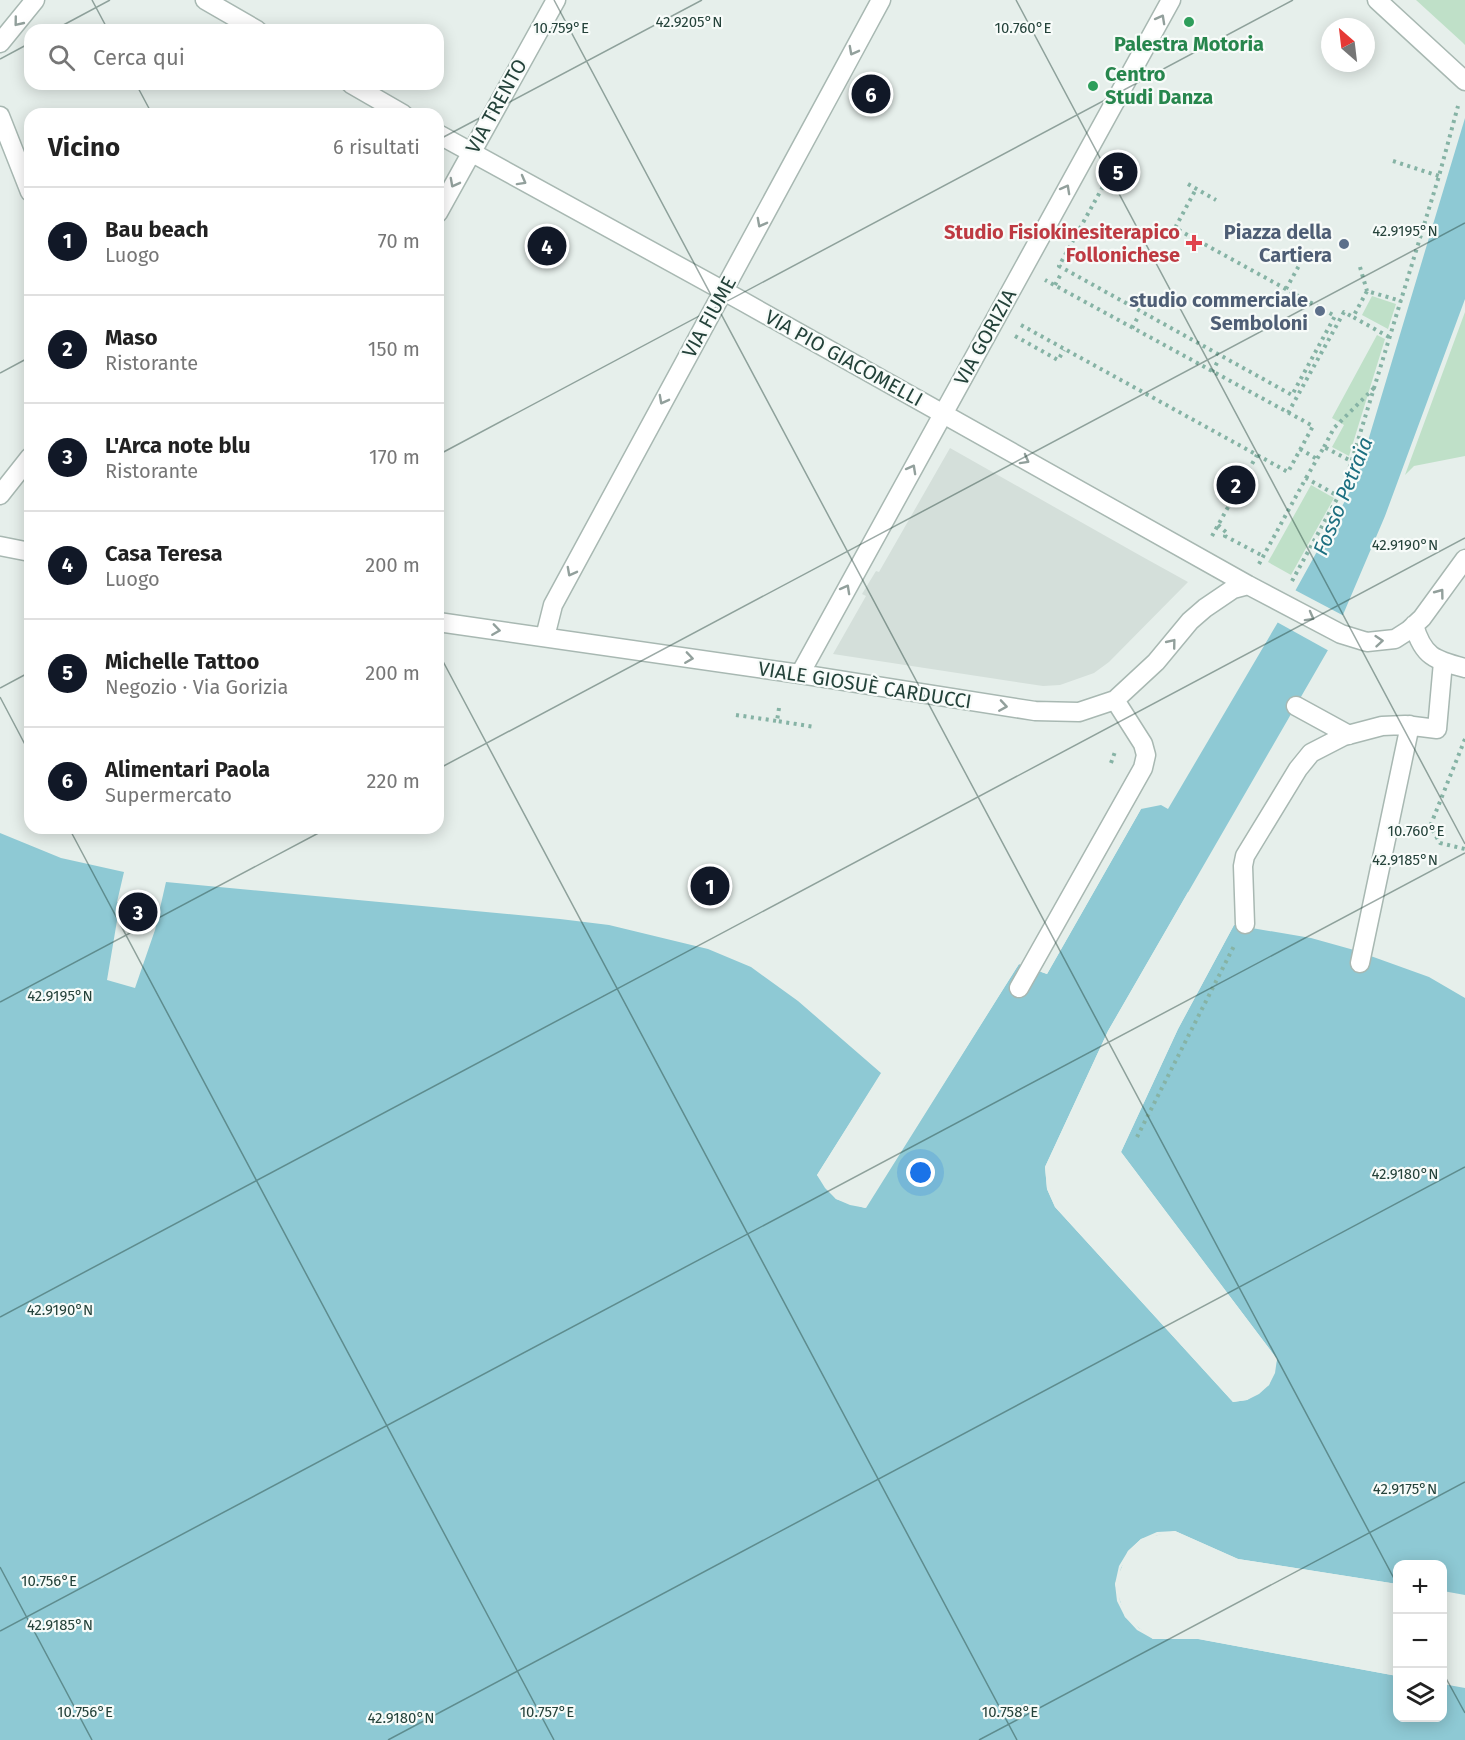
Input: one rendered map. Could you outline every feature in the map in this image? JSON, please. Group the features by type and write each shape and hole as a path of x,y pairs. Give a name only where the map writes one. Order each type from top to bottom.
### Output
{"street":[{"path":"0,43 35,0"},
{"path":"205,0 247,24"},
{"name":"VIA TRENTO","path":"444,202 555,0"},
{"name":"VIA FIUME","path":"545,637 553,605 881,0"},
{"name":"VIA GORIZIA","path":"800,674 1171,0"},
{"path":"1377,0 1465,81"},
{"path":"361,90 393,108"},
{"path":"0,116 24,177"},
{"name":"VIA PIO GIACOMELLI","path":"444,137 724,291 1248,585 1341,634 1367,642 1381,641 1395,639 1414,625"},
{"path":"0,495 24,465"},
{"path":"0,546 24,551"},
{"path":"1465,559 1414,625 1418,639 1430,656 1465,668"},
{"name":"VIALE GIOSUÈ CARDUCCI","path":"444,623 800,674 1035,711 1079,712 1115,700 1156,662 1190,621 1205,608 1233,590 1248,585"},
{"path":"1245,924 1243,866 1245,856 1298,769 1311,753 1325,744 1349,735 1382,726 1437,729 1443,662"},
{"path":"1019,988 1143,768 1146,755 1143,744 1115,700"},
{"path":"1296,706 1349,735"},
{"path":"1360,963 1410,726"}],"path":[{"path":"1283,578 1291,583 1344,486 1439,176 1465,81"},
{"path":"1121,154 1059,266 1294,396"},
{"path":"1392,161 1439,176"},
{"path":"1188,184 1216,200"},
{"path":"1196,189 1175,228 1335,316 1342,316"},
{"path":"1286,289 1306,253"},
{"path":"1353,317 1367,291 1360,267"},
{"path":"1028,329 1288,472 1312,426 1054,285 1061,274"},
{"path":"1367,291 1401,301"},
{"path":"1294,396 1344,312 1389,337"},
{"path":"1288,413 1294,396 1335,316"},
{"path":"1132,328 1138,317"},
{"path":"1012,334 1058,360 1064,350"},
{"path":"1212,372 1218,361"},
{"path":"1267,570 1259,565 1263,556 1334,428 1374,387"},
{"path":"1324,447 1351,461"},
{"path":"1300,449 1317,459"},
{"path":"1214,532 1257,455"},
{"path":"1306,478 1338,496"},
{"path":"1218,525 1227,533 1225,536 1263,556"},
{"path":"777,721 779,708"},
{"path":"736,715 814,727"},
{"path":"1465,739 1431,824 1432,831 1440,843 1465,849"},
{"path":"1137,1137 1245,924"}],"shaded area":[{"path":"950,448 1188,582 1109,662 1094,673 1060,685 1043,686 833,654 866,596 862,594 876,571 879,572"}],"green space":[{"path":"1416,0 1465,0 1465,45 1462,42"},
{"path":"1372,296 1396,304 1388,329 1362,315"},
{"path":"1465,312 1465,456 1414,466 1405,475"},
{"path":"1377,335 1385,339 1349,456 1332,447 1344,425 1332,418"},
{"path":"1311,485 1334,498 1291,575 1268,562"}],"water":[{"path":"1465,118 1465,299 1385,516 1328,650 1108,1031 1045,1167 1047,1189 1055,1207 1233,1402 1247,1400 1269,1385 1277,1359 1121,1152 1178,1029 1234,925 1311,938 1354,950 1429,977 1465,998 1465,1595 1447,1592 1447,1560 1393,1560 1393,1583 1238,1559 1175,1531 1141,1539 1128,1551 1115,1584 1125,1617 1153,1639 1198,1639 1393,1675 1393,1722 1447,1722 1447,1685 1465,1688 1465,1740 0,1740 0,833 61,858 124,872 117,902 120,903 107,980 135,988 155,930 166,882 609,925 708,949 751,967 798,1001 881,1073 817,1175 836,1199 865,1208 1019,964 1047,974 1141,809 1161,805 1168,809 1278,622 1356,481"}],"pier":[{"path":"1293,589 1346,617 1331,652 1275,621"},
{"path":"1141,809 1047,974 1019,964 866,1208 836,1199 817,1175 883,1071 883,1075 821,1175 827,1186 838,1196 851,1202 864,1204 1017,962 1020,961 1045,971 1137,810"},
{"path":"1188,892 1190,893 1110,1032 1048,1167 1050,1188 1058,1205 1234,1399 1257,1392 1272,1372 1274,1360 1118,1153 1175,1028 1232,923 1234,925 1178,1029 1121,1152 1277,1359 1275,1373 1269,1385 1259,1394 1247,1400 1233,1402 1055,1207 1047,1189 1045,1167 1108,1031"},
{"path":"1175,1531 1238,1559 1393,1583 1393,1586 1237,1562 1175,1534 1158,1535 1143,1541 1130,1553 1121,1568 1118,1584 1120,1601 1127,1616 1139,1628 1154,1636 1199,1636 1393,1672 1393,1675 1199,1639 1153,1639 1137,1630 1125,1617 1117,1601 1115,1584 1119,1566 1128,1551 1141,1539 1157,1532"}],"place":[{"name":"Palestra Motoria","path":"1189,22"},
{"name":"Centro Studi Danza","path":"1093,86"},
{"name":"Alimentari Paola","path":"871,94"},
{"name":"Michelle Tattoo","path":"1118,172"},
{"name":"Studio Fisiokinesiterapico Follonichese","path":"1194,243"},
{"name":"Piazza della Cartiera","path":"1344,244"},
{"name":"Casa Teresa","path":"547,246"},
{"name":"studio commerciale Semboloni","path":"1320,311"},
{"name":"Maso","path":"1236,485"},
{"name":"Bau beach","path":"710,886"},
{"name":"L'Arca note blu","path":"138,912"}],"water label":[{"name":"Fosso Petraia","path":"1343,496"}]}
